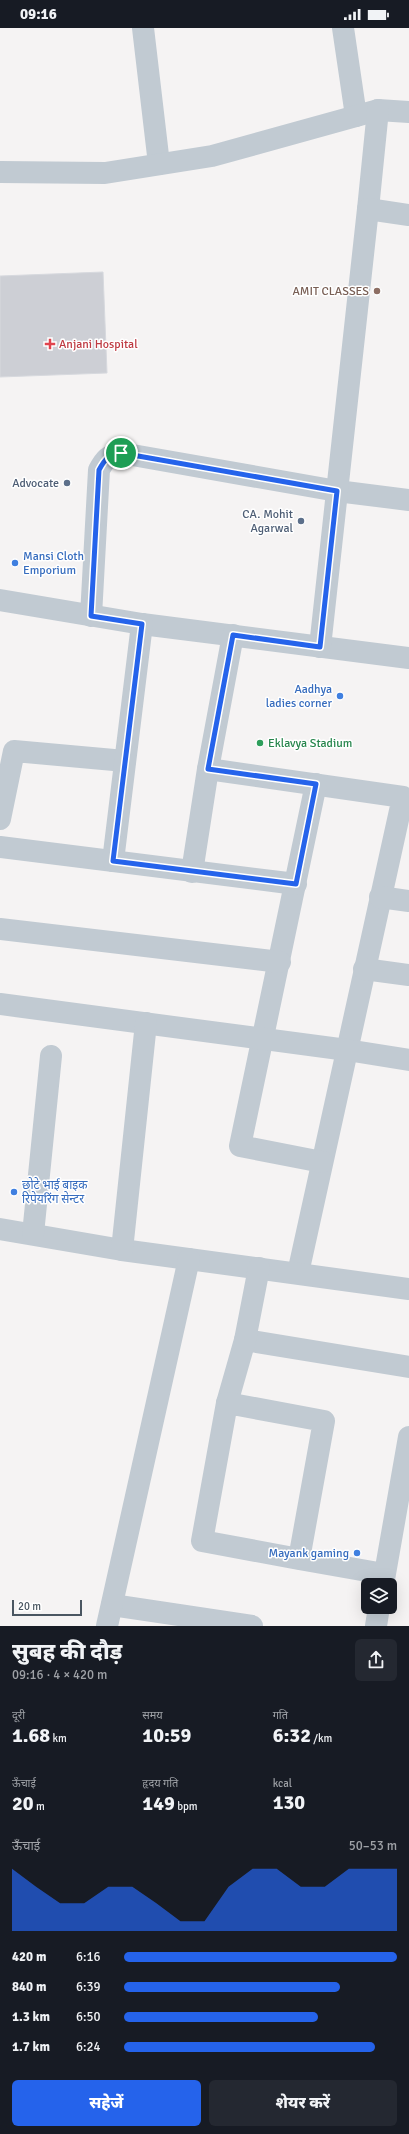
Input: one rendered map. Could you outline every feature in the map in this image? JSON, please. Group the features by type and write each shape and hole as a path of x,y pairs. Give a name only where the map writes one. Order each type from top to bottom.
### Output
{"street":[{"path":"143,28 159,164"},
{"path":"343,28 356,116"},
{"path":"0,172 105,173 212,156 378,110 409,112"},
{"path":"320,647 378,110"},
{"path":"368,210 409,215"},
{"path":"91,616 99,470 104,460 111,455 121,453 337,491 409,500"},
{"path":"0,600 142,624 409,658"},
{"path":"113,861 142,624"},
{"path":"192,872 208,769 233,635"},
{"path":"0,820 3,788 14,751 125,761"},
{"path":"208,769 403,797 298,1274"},
{"path":"316,784 280,962 240,1146 322,1162"},
{"path":"0,847 296,884"},
{"path":"380,897 409,901"},
{"path":"0,928 280,962"},
{"path":"364,969 409,975"},
{"path":"0,1004 347,1050 409,1060"},
{"path":"122,1250 146,1024"},
{"path":"33,1234 51,1056"},
{"path":"0,1229 122,1250 409,1289"},
{"path":"189,1259 109,1616 252,1626"},
{"path":"259,1268 245,1340 227,1404 202,1541 299,1559 376,1578"},
{"path":"245,1340 409,1367"},
{"path":"227,1404 324,1421 299,1559"},
{"path":"385,1578 400,1541 409,1437"},
{"path":"376,1626 378,1614"}],"building":[{"path":"103,272 107,373 0,377 0,276"}],"place":[{"name":"AMIT CLASSES","path":"377,291"},
{"name":"Anjani Hospital","path":"50,344"},
{"name":"Advocate","path":"67,483"},
{"name":"CA. Mohit Agarwal","path":"301,521"},
{"name":"Mansi Cloth Emporium","path":"15,563"},
{"name":"Aadhya ladies corner","path":"340,696"},
{"name":"Eklavya Stadium","path":"260,743"},
{"name":"छोटे भाई बाइक रिपेयरिंग सेन्टर","path":"14,1192"},
{"name":"Mayank gaming","path":"357,1553"}],"route":[{"path":"121,453 337,491 320,647 233,635 208,769 316,784 296,884 113,861 142,624 91,616 99,470 104,460 111,455 121,453"}]}
